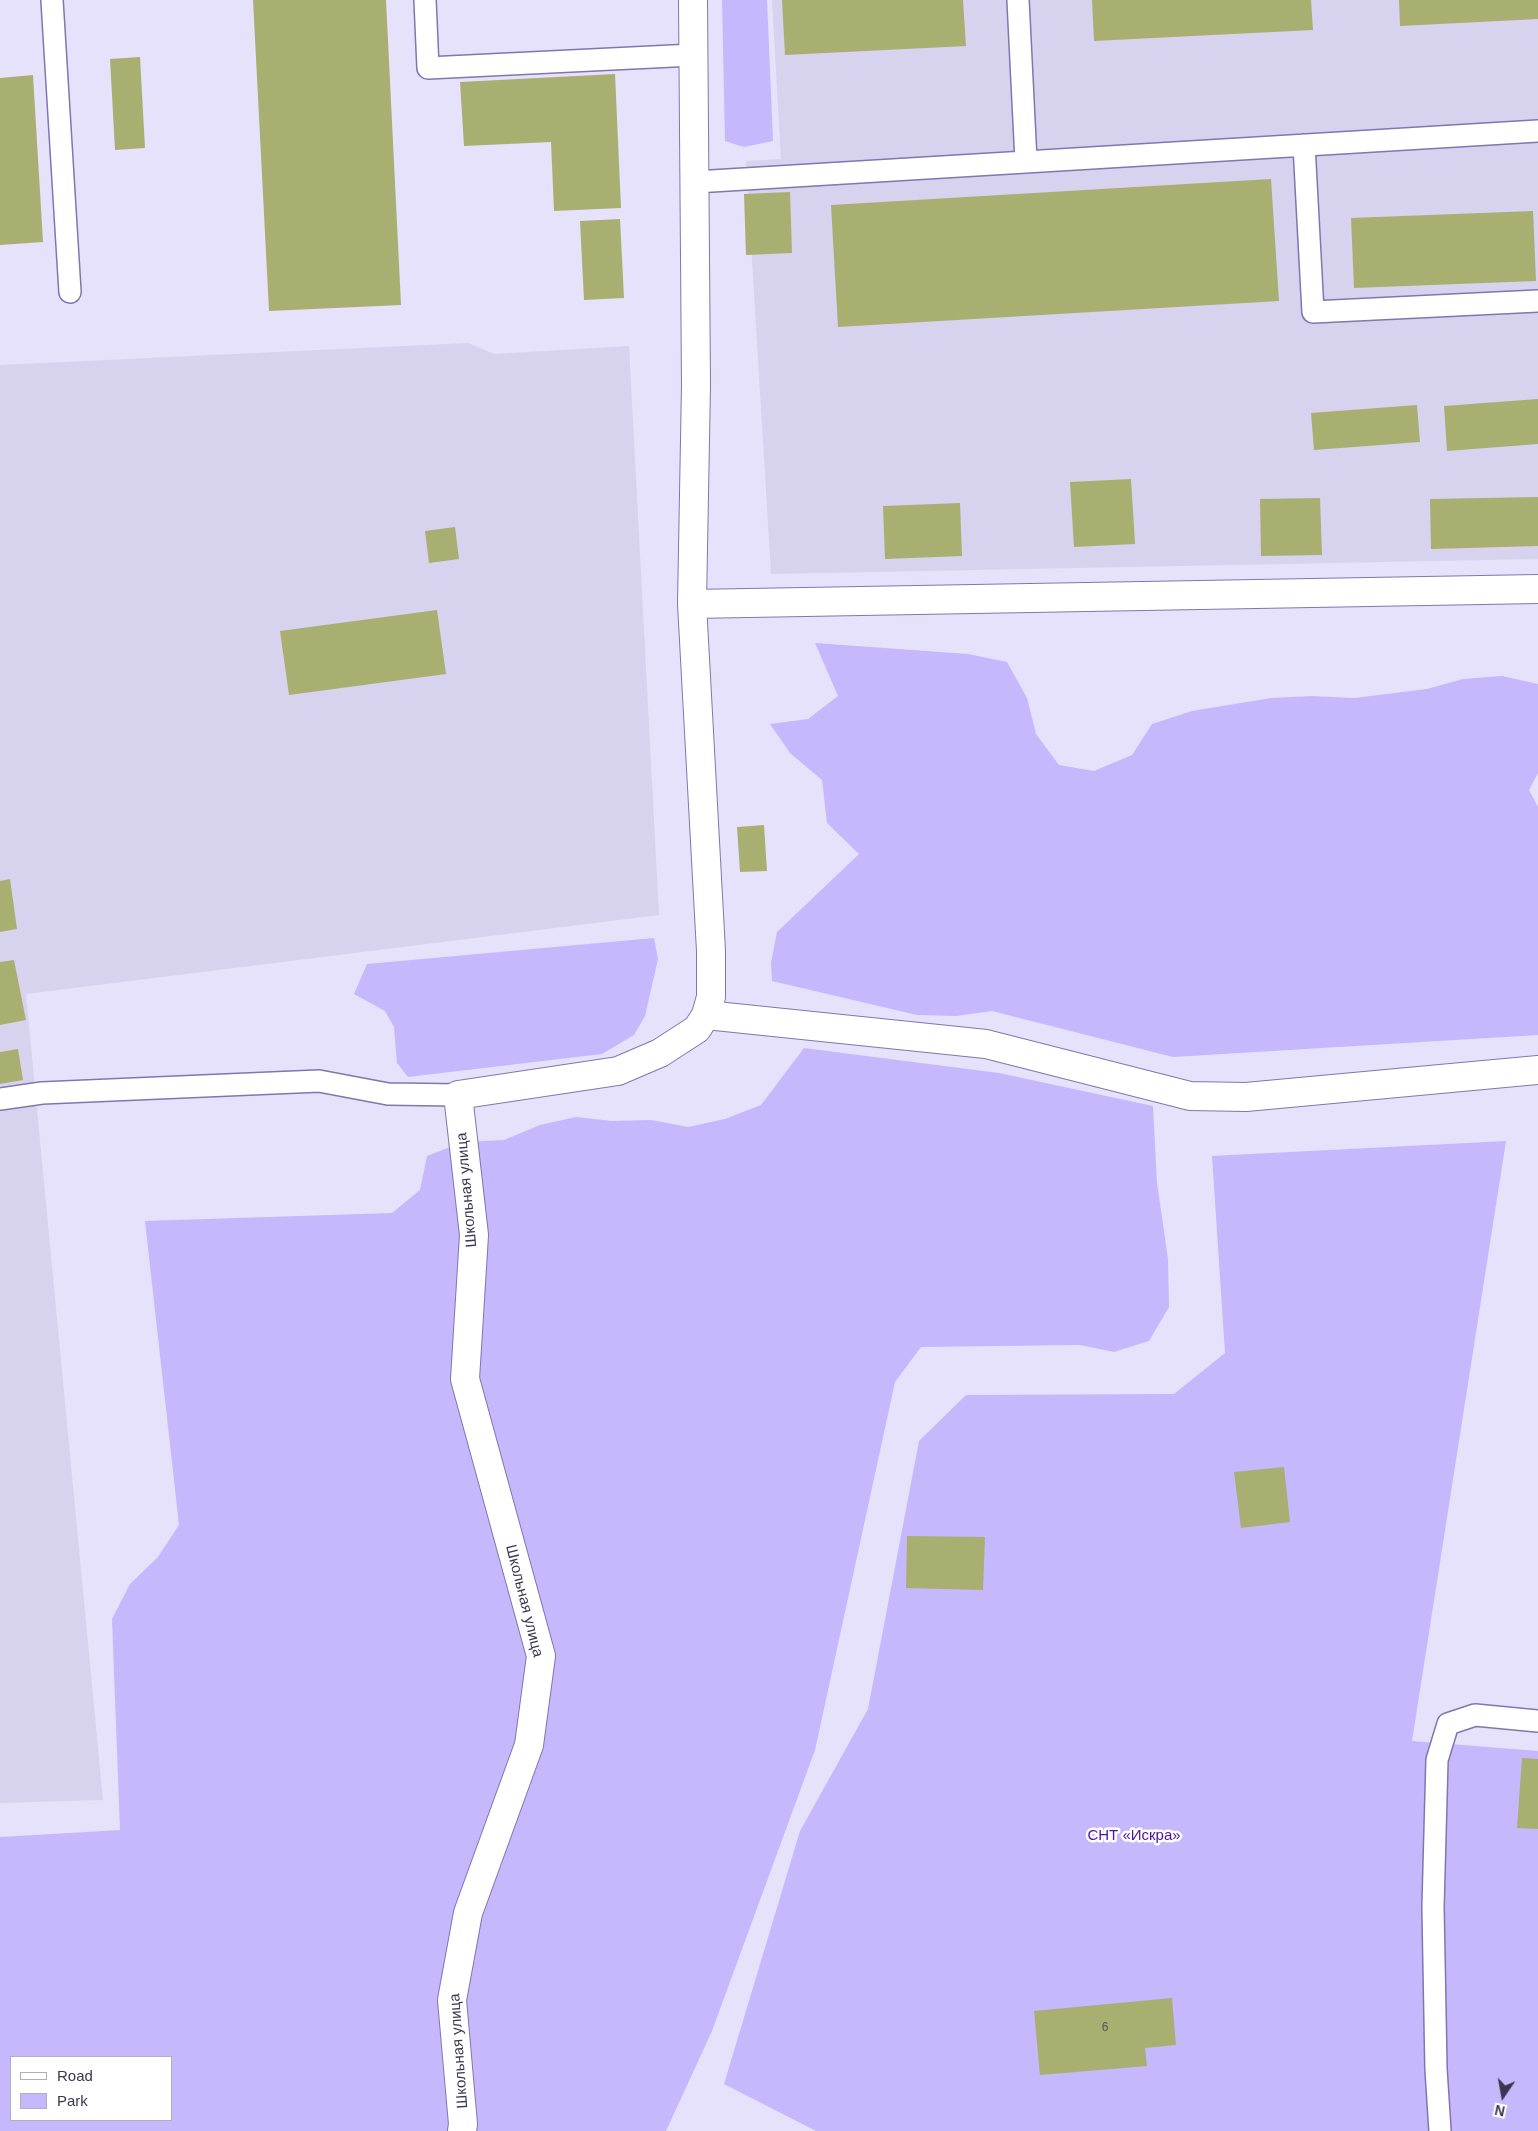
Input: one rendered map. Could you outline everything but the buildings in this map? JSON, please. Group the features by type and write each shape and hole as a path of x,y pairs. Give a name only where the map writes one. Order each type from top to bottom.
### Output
{"street":[{"path":"458,1095 618,1071 660,1053 698,1029 706,1015 711,998 711,951 692,604 696,385 693,0"},
{"path":"692,604 1538,589"},
{"path":"706,1015 986,1044 1190,1096 1246,1097 1538,1070"},
{"name":"Школьная улица","path":"458,1095 474,1235 465,1379 541,1656 529,1745 468,1913 452,2000 463,2124 462,2131"}],"lane":[{"path":"52,0 70,292"},
{"path":"425,0 428,68 693,55"},
{"path":"1018,0 1026,162"},
{"path":"695,182 1538,131"},
{"path":"1304,145 1313,312 1538,300"},
{"path":"0,1099 42,1093 319,1081 388,1094 458,1095"},
{"path":"1440,2131 1436,2069 1433,1907 1437,1760 1448,1724 1475,1715 1538,1721"}],"shaded area":[{"path":"772,0 1538,0 1538,559 771,574 746,161 781,159"},
{"path":"468,343 494,354 629,346 659,915 26,994 103,1800 0,1803 0,365"}],"green space":[{"path":"722,0 767,0 773,141 744,147 725,141"},
{"path":"815,643 968,654 1007,662 1027,698 1036,734 1059,765 1094,771 1132,755 1152,724 1192,711 1271,698 1312,696 1354,698 1427,689 1463,679 1502,676 1538,684 1538,773 1529,790 1538,807 1538,1035 1173,1057 992,1011 956,1016 917,1015 772,981 771,963 777,932 859,854 827,823 822,780 790,753 770,724 808,719 838,696"},
{"path":"654,938 658,959 645,1016 634,1035 602,1054 408,1077 397,1063 394,1027 385,1011 354,994 367,964"},
{"path":"804,1048 999,1073 1153,1106 1157,1183 1168,1259 1169,1307 1149,1341 1114,1352 1080,1345 921,1347 895,1382 815,1750 712,2031 666,2131 0,2131 0,1837 120,1830 112,1619 130,1584 158,1557 179,1525 145,1221 392,1213 420,1190 427,1156 463,1142 504,1140 540,1125 576,1117 612,1121 651,1120 688,1127 725,1119 761,1105"},
{"name":"СНТ «Искра»","path":"1506,1141 1412,1741 1538,1751 1538,2131 816,2131 724,2084 800,1831 868,1709 919,1441 966,1395 1174,1394 1225,1353 1212,1156"}]}
